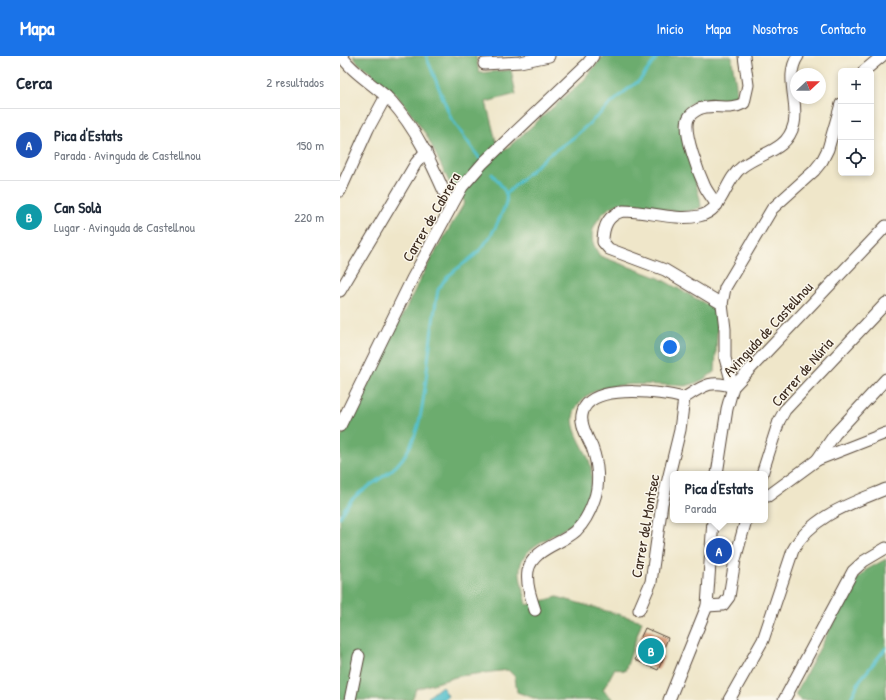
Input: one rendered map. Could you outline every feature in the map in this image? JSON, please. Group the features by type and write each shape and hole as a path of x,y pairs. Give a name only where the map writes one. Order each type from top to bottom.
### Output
{"street":[{"path":"341,56 350,67 386,96 413,129 426,151 451,207"},
{"path":"484,64 520,62 549,56"},
{"name":"Carrer de Cabrera","path":"340,426 412,279 462,187 483,163 588,64 593,56"},
{"path":"717,205 705,188 699,172 690,139 688,120 691,114 705,107 729,108 738,106 746,100 748,85 744,56"},
{"path":"722,304 665,270 636,258 616,253 604,246 605,225 609,218 615,213 633,211 689,218 709,213 717,205 736,173 742,166 780,147 787,140 794,122 795,102 792,72 793,65 798,56"},
{"path":"868,68 882,56"},
{"path":"340,190 368,129 386,96"},
{"path":"733,387 725,358 725,329 722,304 726,288 734,271 772,209 822,162 828,149 838,114"},
{"path":"340,290 416,163 426,151"},
{"name":"Avinguda de Castellnou","path":"717,471 729,399 733,387 886,226"},
{"name":"Carrer de Núria","path":"763,471 779,421 786,410 886,304"},
{"path":"817,460 835,434 886,379"},
{"path":"535,610 528,580 530,565 543,551 575,532 584,521 598,491 594,454 581,420 583,410 587,404 595,398 629,392 658,392 684,398 710,384 721,382 733,387"},
{"name":"Carrer del Montsec","path":"670,471 680,430 684,398"},
{"path":"768,496 817,460 886,433"},
{"name":"Carrer del Montsec","path":"639,610 651,582 662,504 670,471"},
{"path":"729,700 763,640 793,550 799,538 808,529 839,510 886,489"},
{"path":"669,700 707,606 713,523"},
{"path":"707,606 723,605 729,597 735,560 745,523"},
{"path":"784,700 853,572 867,558 886,548"},
{"path":"350,700 359,656"}],"green space":[{"path":"353,56 476,56 479,73 511,70 516,94 486,102 496,141 505,150 584,80 603,56 732,56 736,98 726,100 699,100 692,103 687,108 683,117 681,130 701,207 687,211 673,211 630,203 617,205 605,211 595,225 592,233 595,248 600,256 659,278 713,308 718,315 715,371 706,378 687,386 637,384 613,386 591,393 583,399 576,408 573,416 576,434 589,460 591,468 591,487 583,512 570,525 535,546 527,553 522,560 520,569 521,582 527,605 557,597 642,621 625,671 615,668 603,690 614,700 539,700 517,692 515,677 508,670 459,676 416,689 412,700 340,700 340,440 426,268 465,202 451,186 427,136 413,116 394,92 357,62"},
{"path":"886,559 886,700 800,700 795,695 856,580 866,570"}],"water":[{"path":"442,686 448,696 443,700 430,700 428,697"}],"building":[{"path":"645,628 668,638 661,655 664,657 658,670 635,660 642,642 639,641"}],"waterway":[{"path":"426,56 451,118 480,159"},
{"path":"506,194 547,156 573,138 623,93 640,80 658,56"},
{"path":"340,517 353,498 396,466 409,449 413,440 421,411 438,290 450,274 476,254 488,240 494,231 505,205 505,192 492,174"},
{"path":"850,700 860,680 886,648"}],"place":[{"name":"Pica d'Estats","path":"719,551"},
{"name":"Can Solà","path":"651,651"}]}
